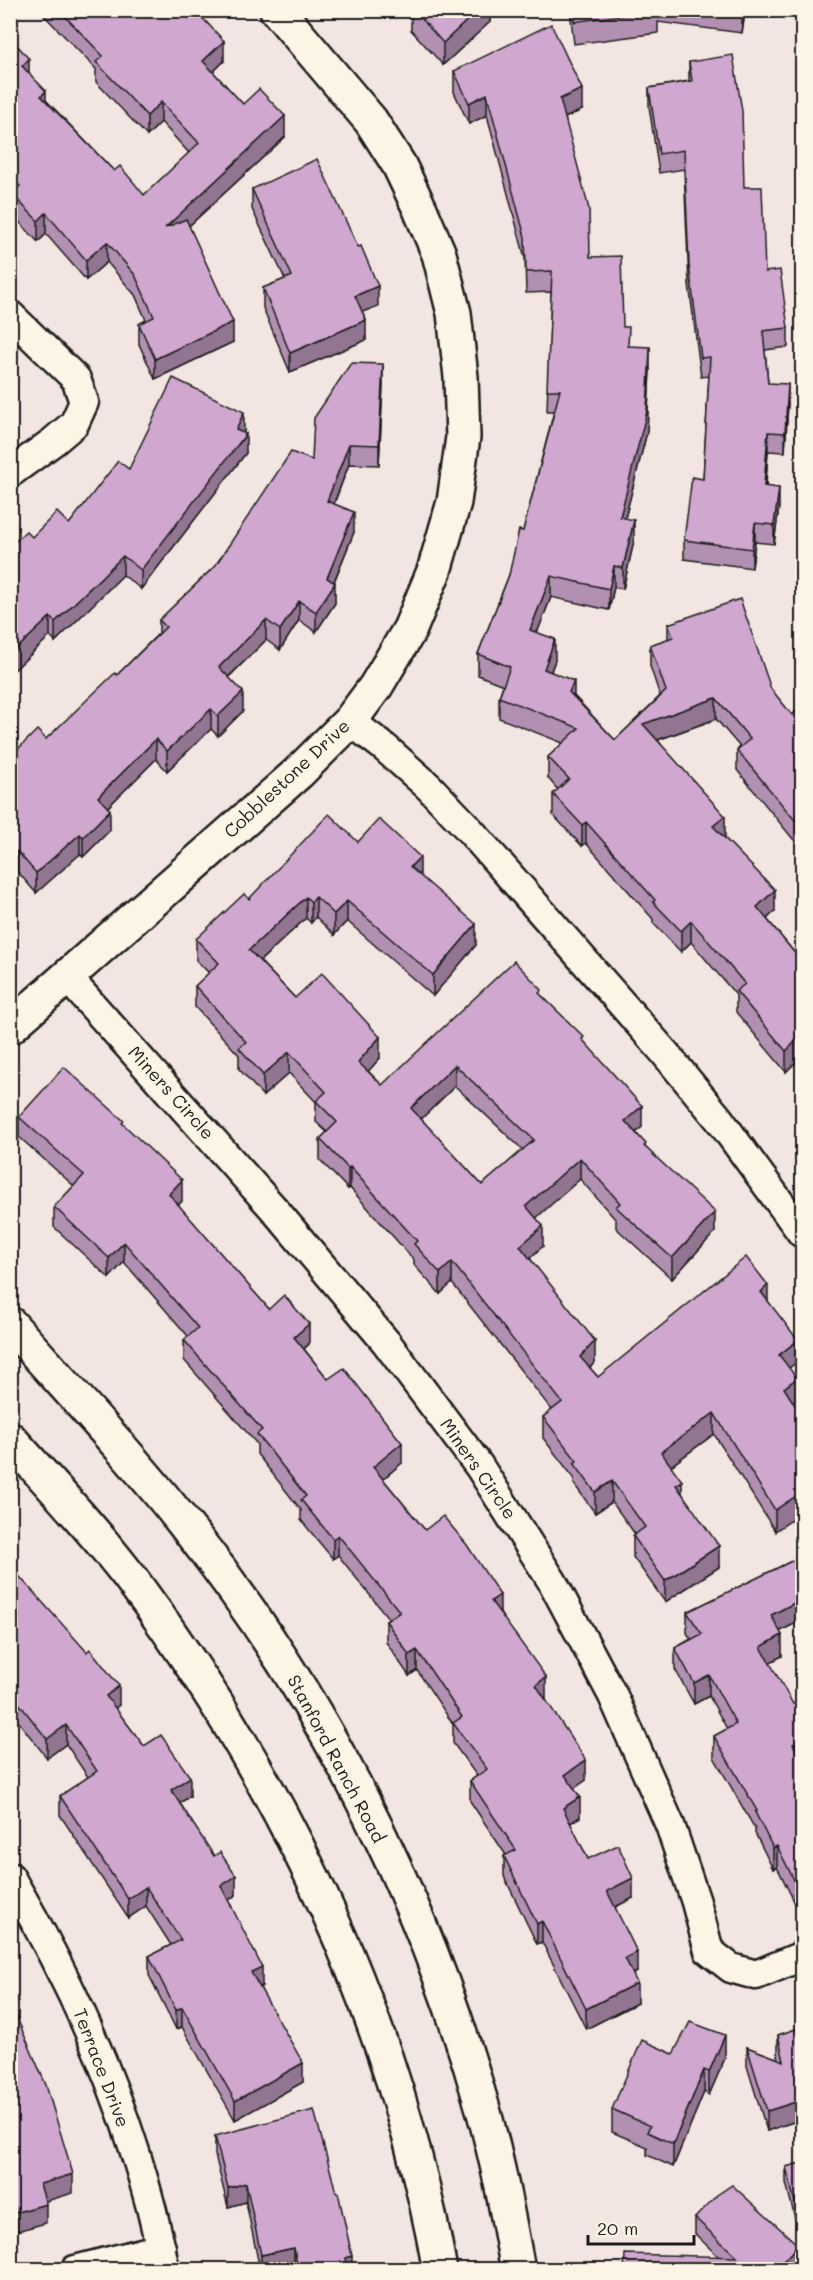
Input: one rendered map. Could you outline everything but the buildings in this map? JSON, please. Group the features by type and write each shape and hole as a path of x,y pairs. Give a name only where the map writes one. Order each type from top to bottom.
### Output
{"main road":[{"name":"Cobblestone Drive","path":"10,1027 298,773 350,721 376,686 410,629 434,572 454,502 463,436 461,377 454,313 439,254 408,183 371,121 285,13"},
{"name":"Stanford Ranch Road","path":"10,1324 191,1532 286,1666 366,1808 412,1908 459,2030 484,2110 518,2270"},
{"path":"10,1439 130,1578 176,1641 261,1776 297,1845 336,1926 387,2061 429,2212 440,2270"}],"street":[{"path":"10,315 76,379 84,402 74,424 10,473"},
{"path":"350,721 384,747 429,787 468,827 664,1052 725,1127 802,1233"},
{"name":"Miners Circle","path":"67,977 266,1200 364,1316 479,1466 552,1581 613,1696 670,1825 696,1902 709,1951 731,1968 756,1975 802,1956"},
{"name":"Terrace Drive","path":"10,1877 66,1982 95,2045 146,2189 163,2259"},
{"path":"75,2270 163,2259"}]}
